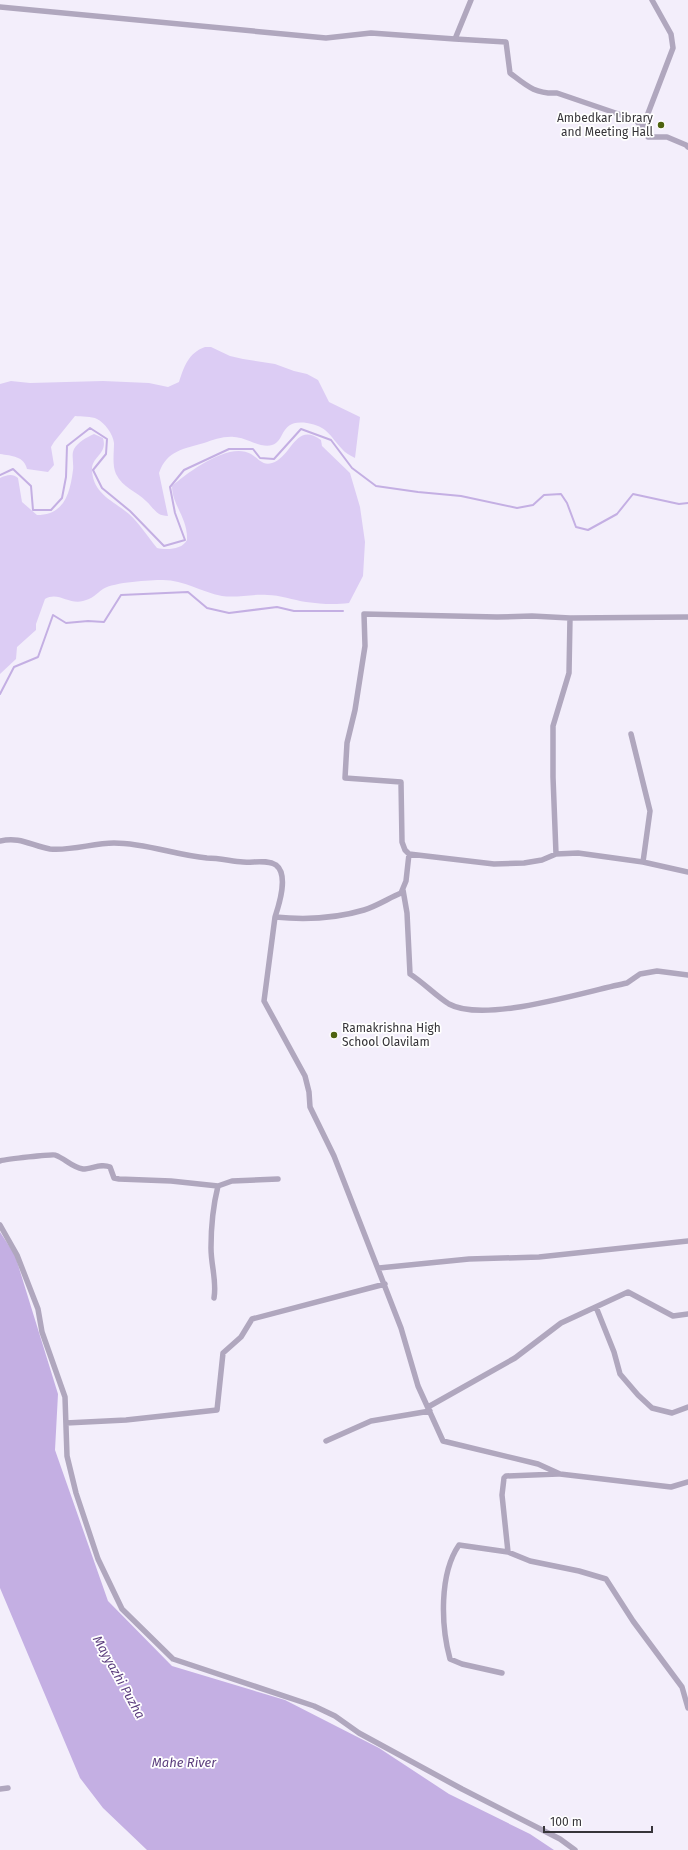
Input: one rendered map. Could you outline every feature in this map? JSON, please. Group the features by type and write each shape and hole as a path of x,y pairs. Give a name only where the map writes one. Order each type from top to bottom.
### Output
{"street":[{"path":"454,39 471,0"},
{"path":"642,129 673,48 671,34 652,0"},
{"path":"0,7 326,38 372,33 506,42 510,73 530,88 544,94 557,93 636,120 648,137 667,137 688,147"},
{"path":"688,617 570,618 532,616 497,617 364,614 365,646 355,710 347,743 345,778 401,782 402,842 405,850 409,854 494,864 524,863 542,860 556,854 578,853 643,862 688,872"},
{"path":"556,854 553,726 569,673 570,618"},
{"path":"631,734 650,811 643,862"},
{"path":"0,841 25,840 50,849 78,848 113,843 140,845 189,856 244,862 267,862 276,866 282,874 282,898 275,917 264,1001 304,1076 309,1092 310,1107 334,1156 379,1268 401,1328 418,1386 444,1441 538,1464 560,1474"},
{"path":"275,917 302,919 325,918 365,910 401,893 406,881 409,854"},
{"path":"403,890 407,913 410,974 450,1004 466,1009 512,1009 627,983 640,974 657,971 688,975"},
{"path":"0,1161 52,1154 66,1161 75,1168 85,1169 106,1165 110,1167 114,1178 119,1179 171,1181 218,1186 232,1180 278,1179"},
{"path":"214,1298 216,1288 211,1248 213,1213 218,1186"},
{"path":"0,1225 17,1255 38,1309 42,1332 65,1397 67,1456 76,1493 98,1559 122,1609 173,1660 314,1706 335,1716 359,1733 462,1789 560,1839 575,1850"},
{"path":"379,1268 469,1259 539,1257 688,1241"},
{"path":"66,1423 126,1420 217,1410 223,1353 241,1337 252,1319 385,1284"},
{"path":"326,1441 371,1421 429,1409 515,1358 561,1323 628,1292 673,1316 688,1314"},
{"path":"596,1307 614,1352 620,1374 638,1395 652,1408 672,1413 688,1407"},
{"path":"508,1552 502,1495 504,1478 506,1476 560,1474 671,1487 688,1482"},
{"path":"502,1673 462,1664 450,1659 445,1636 444,1600 451,1564 459,1545 508,1552 530,1561 579,1571 606,1579 633,1621 682,1687 688,1708"},
{"path":"0,1789 8,1788"}],"shaded area":[{"path":"205,347 211,347 230,356 275,364 307,374 318,380 329,402 360,417 355,458 343,450 324,429 314,424 292,424 287,427 276,443 268,446 238,438 219,438 183,449 171,455 162,465 159,473 168,516 164,516 158,513 119,479 114,467 114,443 112,436 106,426 95,418 75,416 51,447 54,465 48,472 27,469 23,461 17,457 0,454 0,384 11,381 30,383 103,381 149,383 168,387 179,382 188,361 194,353"},
{"path":"94,434 103,438 104,444 92,466 94,479 97,486 106,497 133,518 157,548 165,549 181,546 187,540 187,532 183,518 174,499 172,486 198,467 220,455 242,451 251,454 263,463 269,464 279,460 299,437 312,435 321,440 322,446 350,473 360,507 365,542 363,576 349,603 333,604 306,602 272,595 233,597 222,596 178,582 163,580 141,581 115,585 103,589 91,598 78,602 54,596 45,599 36,624 36,630 17,647 16,659 0,674 0,478 14,475 18,478 22,502 37,515 54,511 64,502 70,487 73,470 74,449 80,442"}],"water":[{"name":"Mahe River","path":"0,1232 15,1255 58,1394 55,1450 108,1601 172,1666 285,1700 379,1748 449,1794 530,1834 554,1850 147,1850 103,1808 80,1778 0,1588"}],"waterway":[{"path":"0,475 13,469 31,486 33,510 51,510 62,498 66,477 67,446 90,428 107,439 106,454 93,470 102,488 130,511 164,546 185,540 175,513 170,487 184,470 229,449 253,449 260,458 274,459 301,429 331,440 352,468 376,486 461,496 517,508 533,505 544,495 561,494 567,503 576,527 588,530 617,514 633,494 679,504 688,503"},
{"path":"0,694 14,667 38,657 53,615 66,623 88,621 104,622 121,595 188,592 207,608 229,613 277,607 294,611 343,611"}],"place":[{"name":"Ambedkar Library and Meeting Hall","path":"661,125"},
{"name":"Ramakrishna High School Olavilam","path":"334,1035"}],"water label":[{"name":"Mayyazhi Puzha","path":"119,1677"}]}
